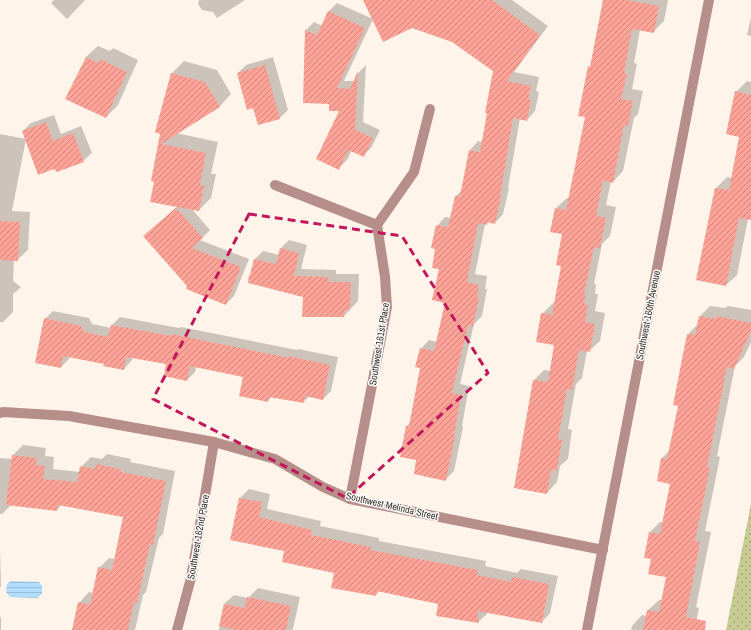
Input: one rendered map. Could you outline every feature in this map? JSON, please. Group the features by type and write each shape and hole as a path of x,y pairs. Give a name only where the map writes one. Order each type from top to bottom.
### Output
{"street":[{"name":"Southwest 160th Avenue","path":"587,630 709,0"},
{"path":"275,185 377,225 414,172 430,109"},
{"name":"Southwest 161st Place","path":"350,499 387,307 385,277 377,225"},
{"name":"Southwest Melinda Street","path":"0,413 69,416 214,442 275,459 323,487 350,499 603,550"},
{"name":"Southwest 162nd Place","path":"177,630 191,578 214,442"}],"highlighted area":[{"path":"249,214 402,236 488,373 347,498 153,399"}],"green space":[{"path":"751,504 751,630 726,630"}],"water":[{"path":"11,581 39,582 42,586 42,594 37,598 10,597 6,592 7,584"}],"building":[{"path":"363,0 492,0 540,35 507,81 531,86 528,99 531,100 527,121 513,118 501,197 495,224 487,222 487,225 478,223 467,282 479,285 477,297 479,298 473,326 468,325 452,393 461,395 446,481 414,474 416,460 400,457 406,426 409,426 420,368 415,367 420,348 434,351 445,303 432,300 439,269 432,268 435,249 431,248 436,225 448,227 455,196 460,196 469,150 480,152 487,113 485,113 493,71 452,42 412,28 383,42"},
{"path":"603,0 626,0 659,6 654,33 632,29 624,73 627,74 621,99 633,101 628,126 624,125 613,183 603,180 596,216 606,218 600,248 594,247 584,294 586,294 584,304 588,305 585,322 595,324 590,352 579,350 572,390 567,389 558,440 562,440 557,470 551,470 547,494 514,488 533,380 548,382 554,345 536,342 541,313 552,315 561,266 556,265 562,234 550,232 555,208 566,210 585,117 578,116 588,66 590,67"},
{"path":"328,11 365,28 337,88 350,89 358,71 355,130 373,138 364,157 348,150 339,170 316,159 339,111 329,111 329,104 303,103 305,30 317,35"},
{"path":"86,57 98,63 100,59 127,72 106,118 65,99"},
{"path":"265,65 280,119 258,125 253,108 247,110 237,73"},
{"path":"171,73 205,82 220,107 161,144 206,153 200,185 204,186 199,211 150,202 154,182 151,181 160,134 155,132"},
{"path":"735,91 751,95 751,220 739,218 726,286 696,280 715,188 729,190 739,137 726,134"},
{"path":"46,122 53,141 73,133 84,162 57,172 54,169 38,175 22,131"},
{"path":"176,208 203,238 192,248 241,267 226,305 186,289 187,286 143,236"},
{"path":"0,221 20,222 18,261 0,260"},
{"path":"280,248 299,253 294,276 328,277 328,282 351,282 350,310 345,310 344,317 302,317 303,297 248,283 254,259 276,264"},
{"path":"699,316 716,319 716,316 751,323 751,330 734,369 727,367 707,467 710,468 695,541 700,542 686,617 706,621 705,630 643,630 647,610 659,612 666,577 648,574 651,559 644,558 649,532 660,534 670,484 657,481 661,458 667,459 678,406 673,405 687,334 695,335"},
{"path":"44,318 81,326 84,332 108,337 111,325 172,336 172,334 330,365 323,400 305,396 304,403 269,397 268,402 239,396 243,377 190,366 187,381 164,376 166,364 126,357 124,370 103,366 104,364 63,356 61,368 35,363"},
{"path":"12,455 37,458 36,465 45,466 43,479 77,482 80,466 95,469 96,464 121,469 121,472 166,481 153,545 150,544 137,603 134,602 128,630 72,630 78,602 90,605 98,567 112,570 123,517 58,505 57,511 6,505"},
{"path":"239,498 262,502 259,517 312,530 311,535 371,547 370,550 478,570 477,575 511,582 512,577 549,584 542,623 477,611 479,623 436,616 438,604 377,591 376,596 331,588 334,573 282,562 284,551 230,540"},
{"path":"247,597 291,606 286,630 237,630 219,626 224,604 245,608"}]}
